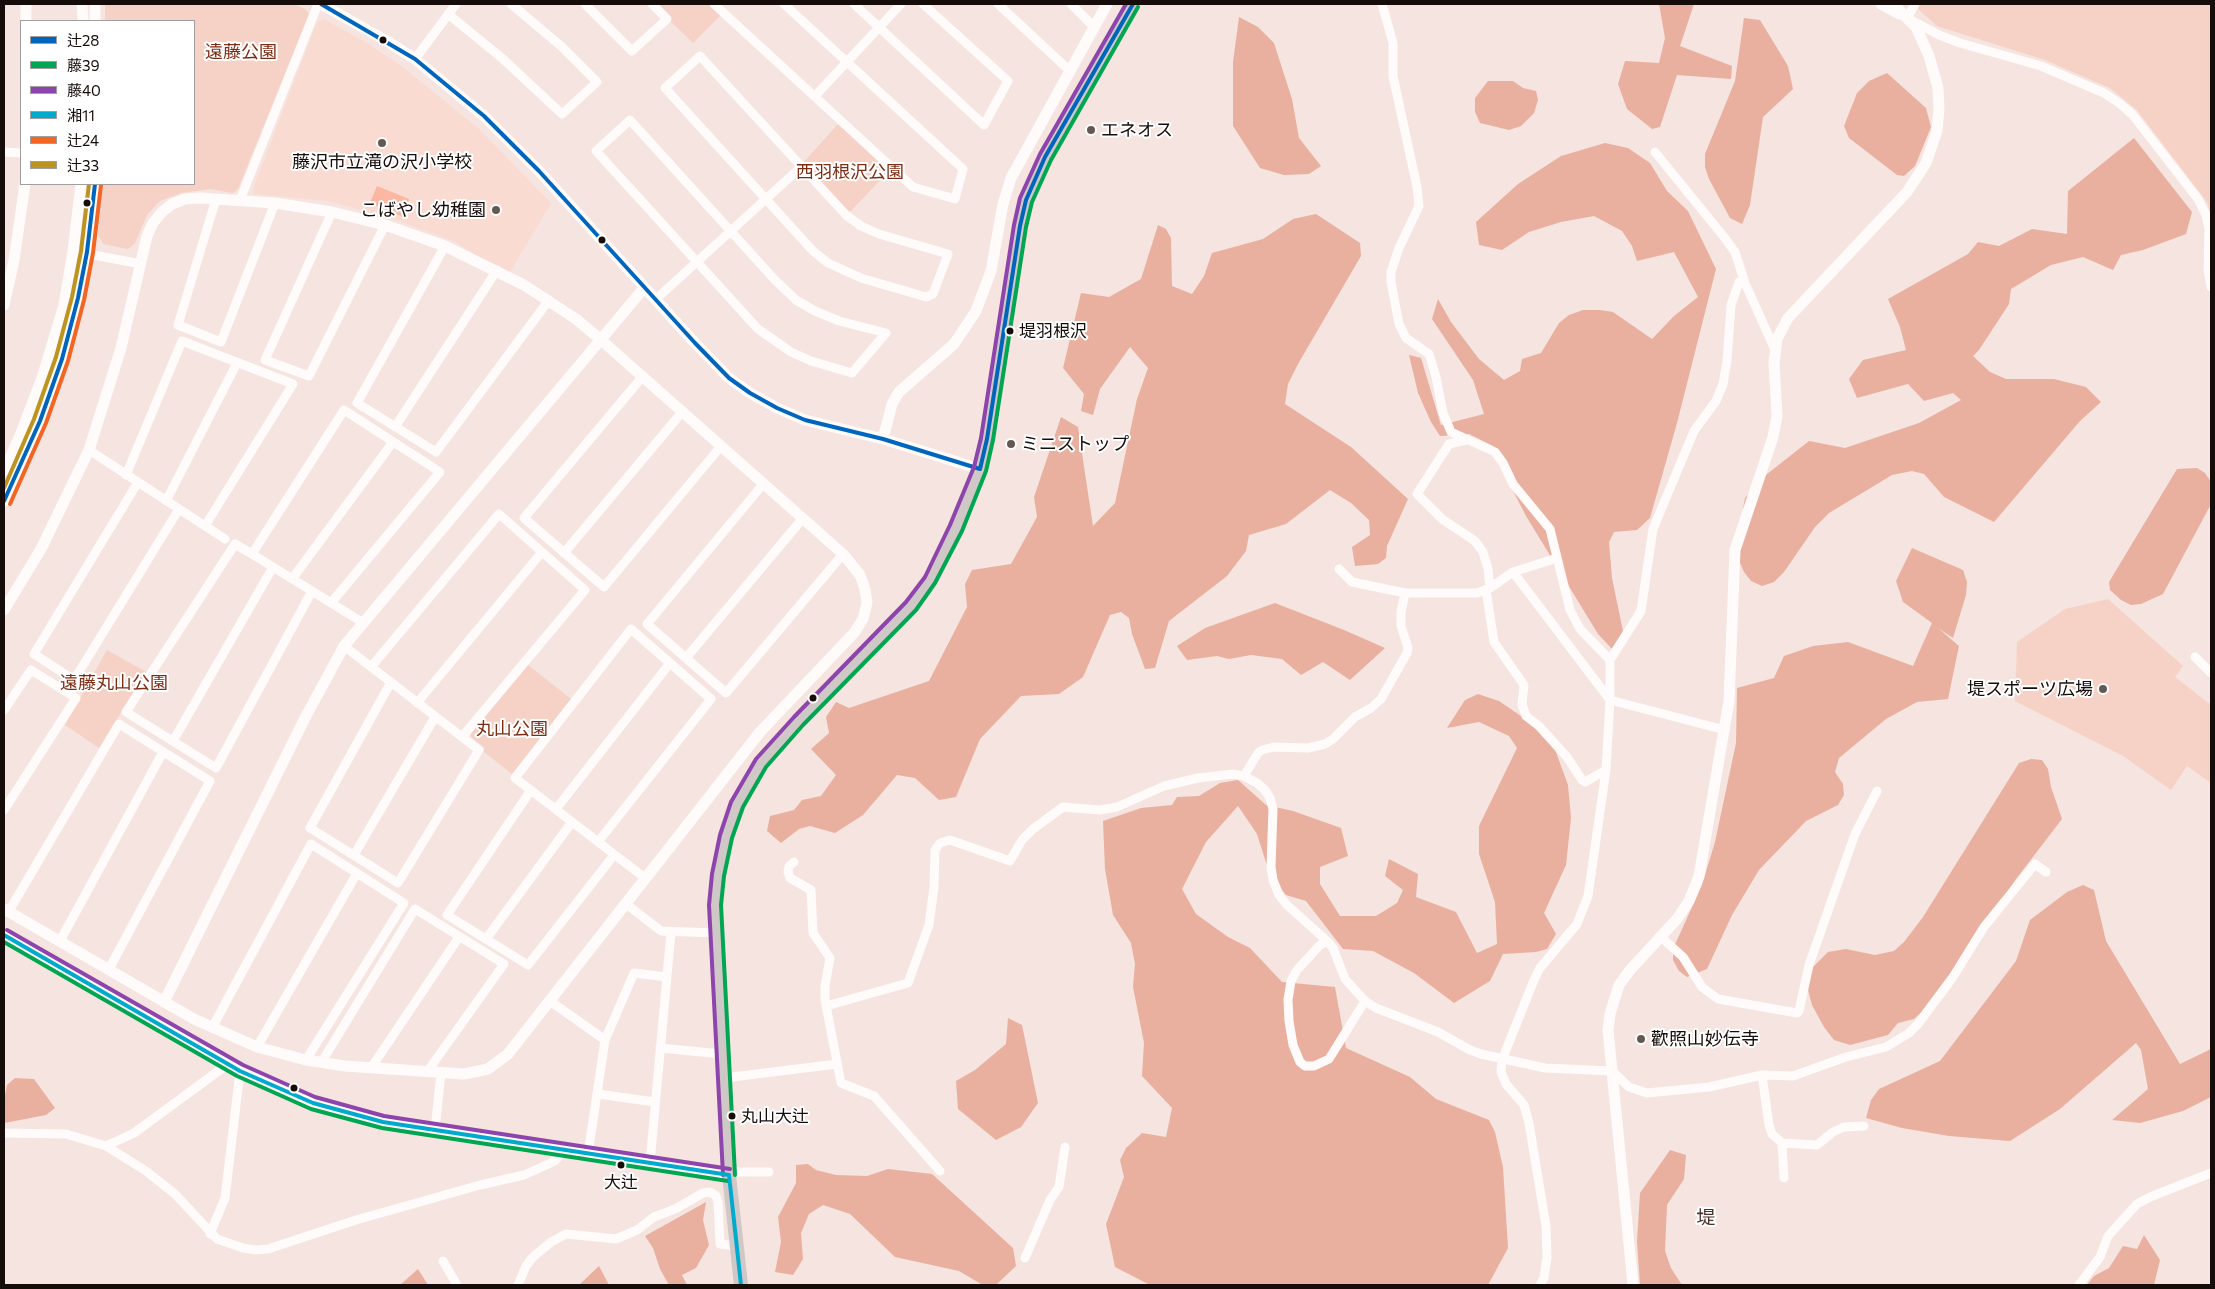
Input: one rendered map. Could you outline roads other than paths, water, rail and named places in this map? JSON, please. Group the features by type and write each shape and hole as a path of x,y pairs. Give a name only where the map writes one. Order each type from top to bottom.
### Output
{"main road":[{"path":"741,1285 730,1175 715,905 718,875 726,836 737,804 761,763 798,722 911,606 930,580 956,528 980,469 987,440 1020,226 1026,200 1045,157 1133,4"},
{"path":"4,935 240,1072 313,1103 382,1122 730,1175"}],"street":[{"path":"26,4 26,20"},
{"path":"82,4 83,20"},
{"path":"95,4 95,20"},
{"path":"240,200 320,4 385,40 458,93 511,142 729,378 750,393 777,408 805,420 883,439 980,469"},
{"path":"415,60 456,4"},
{"path":"448,14 503,60 562,114 597,82 561,46 511,4"},
{"path":"585,4 632,51 667,19 652,4"},
{"path":"714,4 913,187 955,199 963,169 784,4"},
{"path":"854,4 984,125 1008,81 923,4"},
{"path":"816,96 901,4"},
{"path":"998,4 1070,70"},
{"path":"1071,4 1094,27"},
{"path":"883,439 892,404 899,392 954,344 976,311 991,271 1003,204 1011,178 1107,4"},
{"path":"1382,4 1393,43 1393,76 1420,206 1399,248 1391,272 1399,324 1406,338 1429,354 1436,377 1443,413 1451,432 1495,452 1503,462 1513,484 1550,529 1570,610 1580,629 1610,660"},
{"path":"1881,4 1940,35 1960,43 2041,66 2104,93 2132,114 2192,192 2206,215 2209,230 2208,270 2211,287"},
{"path":"1633,1285 1608,1030 1613,1000 1619,985 1630,970 1677,918 1689,900 1700,876 1729,701 1735,550 1773,437 1776,416 1775,350 1781,328 1788,318 1907,192 1926,163 1937,132 1939,108 1935,73 1922,36 1894,4"},
{"path":"1907,18 1915,4"},
{"path":"700,56 846,216 861,226 879,234 948,254 933,294 926,297 861,278 828,263 813,251 766,199 665,88 700,56"},
{"path":"630,120 731,230 775,280 796,300 815,311 840,321 886,333 852,373 811,361 774,342 743,314 596,151 630,120"},
{"path":"4,152 20,152"},
{"path":"1655,152 1735,252 1745,282 1775,350"},
{"path":"655,300 801,168"},
{"path":"4,305 14,260 25,185"},
{"path":"4,471 22,434 42,378 64,305 81,185"},
{"path":"4,501 40,421 62,358 78,298 87,252 95,185"},
{"path":"216,199 178,325 221,342 275,203"},
{"path":"4,610 41,549 89,450 121,348 147,236 153,222 172,204 185,200 216,199 275,203 332,212 385,225 445,246 497,270 549,300 600,338 843,554 860,575 865,589 866,603 863,619 854,633 760,732 550,1001 508,1054 497,1064 476,1073 441,1073 321,1063 257,1047 212,1028 164,1002 109,970 60,941 6,910 119,724 210,781 109,970"},
{"path":"332,212 265,360 310,376 385,225"},
{"path":"445,246 357,403 436,452 549,300"},
{"path":"73,251 87,252 141,264"},
{"path":"395,427 497,270"},
{"path":"1540,1285 1544,1278 1547,1257 1546,1226 1529,1124 1524,1105 1506,1084 1502,1072 1502,1060 1540,968 1577,924 1584,911 1588,896 1606,770 1610,660 1641,611 1653,529 1694,431 1716,401 1727,361 1731,305 1739,282 1745,282"},
{"path":"164,1002 306,716 344,646 362,622 644,288"},
{"path":"126,474 182,342 293,384 205,526"},
{"path":"166,501 237,363"},
{"path":"643,376 524,518 604,587 722,446"},
{"path":"252,554 344,410 440,472 331,603"},
{"path":"564,553 683,411"},
{"path":"1466,440 1449,444 1416,494 1442,519 1475,541 1483,552 1486,561 1494,642 1524,685 1522,704 1526,716 1539,726 1567,757 1582,780 1585,782 1606,770"},
{"path":"292,579 392,442"},
{"path":"89,450 225,539"},
{"path":"138,482 34,654 74,680 179,509"},
{"path":"764,483 647,624 726,693 843,554"},
{"path":"371,667 499,514 585,590 462,737"},
{"path":"686,658 803,518"},
{"path":"312,591 216,768 126,712 235,544 252,554 292,579 312,591 362,622"},
{"path":"417,703 542,552"},
{"path":"1339,569 1352,582 1405,593 1452,594 1488,589 1513,572 1557,558"},
{"path":"173,741 273,567"},
{"path":"1513,572 1610,700 1725,730"},
{"path":"1244,776 1258,753 1262,750 1274,747 1308,748 1325,744 1333,739 1355,717 1372,708 1381,699 1407,653 1408,648 1401,626 1401,612 1405,593"},
{"path":"598,842 710,699 631,629 515,778 614,855 645,878"},
{"path":"344,646 391,682 435,717 479,750 398,883 310,828 391,682"},
{"path":"2195,657 2211,673"},
{"path":"556,809 670,663"},
{"path":"4,710 31,670 76,698 4,810"},
{"path":"354,855 435,717"},
{"path":"60,941 163,752"},
{"path":"826,1006 908,982 929,925 934,887 935,850 940,843 950,840 1010,861 1022,840 1033,829 1063,807 1100,810 1117,806 1180,781 1233,774 1244,776 1257,783 1270,798 1274,821 1271,867 1273,880 1279,895 1287,905 1333,948 1345,980 1365,1001 1376,1008 1438,1032 1470,1050 1502,1060 1545,1068 1612,1071 1628,1087 1648,1093 1709,1088 1762,1075 1793,1076 1846,1057 1875,1051 1909,1033 1953,977 1984,927 2035,864 2046,872"},
{"path":"531,790 447,915 528,966 614,855"},
{"path":"1661,937 1683,957 1702,987 1718,1000 1797,1013 1809,965 1855,834 1877,791"},
{"path":"486,939 572,822"},
{"path":"212,1028 311,844 404,903 306,1060"},
{"path":"794,862 789,866 790,878 811,890 813,933 830,958 825,986 826,1006 841,1083 874,1096 940,1171"},
{"path":"257,1047 357,873"},
{"path":"625,903 661,931 716,933"},
{"path":"321,1063 415,909 504,964 428,1072"},
{"path":"650,1163 671,932"},
{"path":"372,1068 459,937"},
{"path":"1327,941 1320,945 1297,970 1291,981 1288,1000 1289,1021 1293,1045 1300,1062 1305,1066 1314,1066 1329,1059 1365,1001"},
{"path":"588,1154 605,1040 634,974 667,977"},
{"path":"550,1001 605,1040"},
{"path":"660,1048 722,1054"},
{"path":"106,1146 134,1134 228,1064"},
{"path":"724,1078 837,1064"},
{"path":"210,1234 225,1198 240,1072"},
{"path":"435,1130 441,1073"},
{"path":"1762,1075 1769,1125 1772,1134 1782,1143 1817,1145 1833,1132 1844,1127 1864,1126"},
{"path":"598,1094 655,1102"},
{"path":"4,1133 66,1134 106,1146 146,1171 175,1194 210,1234 217,1239 243,1248 268,1248 356,1220 524,1174 555,1161 564,1149"},
{"path":"1782,1143 1784,1178"},
{"path":"1025,1258 1050,1200 1059,1187 1065,1147"},
{"path":"730,1175 736,1172 769,1172"},
{"path":"2079,1285 2100,1257 2108,1236 2137,1204 2211,1173"},
{"path":"518,1285 526,1266 533,1257 551,1242 566,1234 616,1239 637,1230 654,1217 675,1209 703,1193 710,1192 716,1196 720,1244 737,1246"},
{"path":"443,1261 457,1285"}],"place":[{"name":"エネオス","path":"1091,130"},
{"name":"藤沢市立滝の沢小学校","path":"382,143"},
{"name":"こばやし幼稚園","path":"496,210"},
{"name":"堤羽根沢","path":"1010,331"},
{"name":"ミニストップ","path":"1011,444"},
{"name":"堤スポーツ広場","path":"2103,689"},
{"name":"歡照山妙伝寺","path":"1641,1039"},
{"name":"丸山大辻","path":"732,1116"},
{"name":"大辻","path":"621,1165"}],"district":[{"name":"堤","path":"1706,1218"}],"park label":[{"name":"遠藤公園","path":"241,52"},
{"name":"西羽根沢公園","path":"850,172"},
{"name":"遠藤丸山公園","path":"114,683"},
{"name":"丸山公園","path":"512,729"}]}
